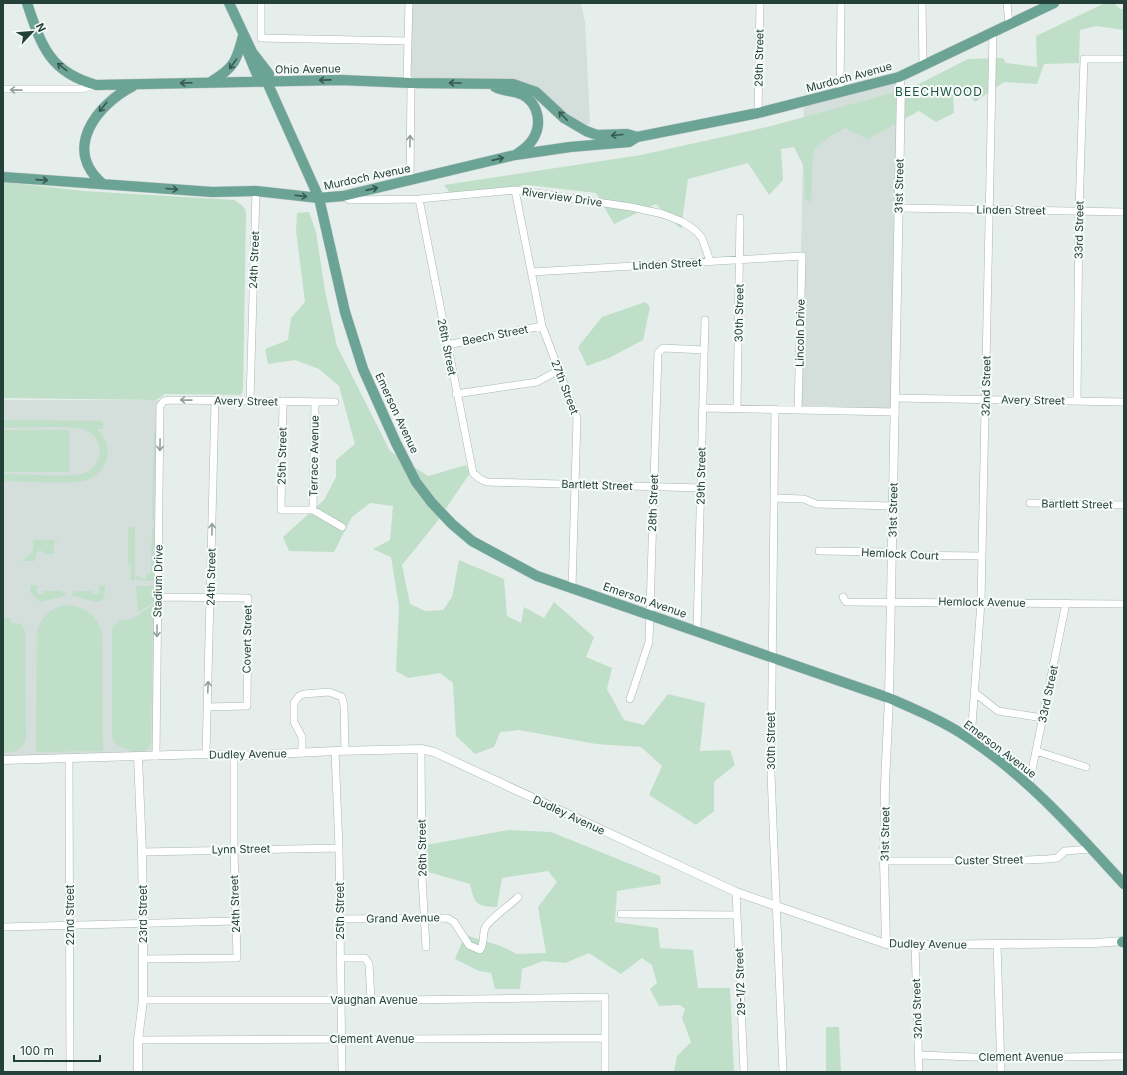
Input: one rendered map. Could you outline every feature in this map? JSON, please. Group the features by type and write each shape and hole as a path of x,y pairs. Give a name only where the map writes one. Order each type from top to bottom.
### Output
{"main road":[{"path":"27,3 41,43 48,54 70,73 83,81 96,85"},
{"name":"Emerson Avenue","path":"229,3 258,77 267,82 320,198 352,338 379,404 416,482 432,503 472,541 527,571 889,698 922,711 971,740 1029,785 1124,884"},
{"name":"Murdoch Avenue","path":"597,135 627,134 637,136 758,113 899,77 1054,3"},
{"path":"209,82 223,74 233,64 239,52 243,36"},
{"name":"Ohio Avenue","path":"96,85 341,80 411,87 487,83 513,84 526,87 546,100 572,124 586,132 597,135"},
{"path":"487,83 498,89 522,95 534,105 537,112 538,119 536,132 528,146 515,156"},
{"path":"103,184 93,175 87,165 84,150 86,136 105,104 112,97 135,85"},
{"path":"570,147 579,141 586,132"},
{"name":"Murdoch Avenue","path":"3,177 212,192 256,191 320,198 343,196 515,156 570,147 629,142 637,136"}],"street":[{"path":"261,3 261,38 408,41"},
{"path":"409,3 407,77 411,87 410,180"},
{"name":"29th Street","path":"758,113 760,3"},
{"path":"840,92 841,3"},
{"path":"922,3 923,66"},
{"path":"1007,3 1009,24"},
{"name":"32nd Street","path":"971,740 981,602 994,31"},
{"name":"33rd Street","path":"1077,401 1079,211 1084,59 1124,59"},
{"name":"31st Street","path":"886,944 884,861 895,412 901,88 899,77"},
{"name":"Ohio Avenue","path":"3,89 81,89 96,85"},
{"name":"Riverview Drive","path":"343,196 350,200 419,199 516,190 631,207 663,214 683,222 696,231 702,238 710,262"},
{"name":"27th Street","path":"516,190 542,326 577,418 572,588"},
{"name":"24th Street","path":"250,401 256,191"},
{"name":"26th Street","path":"419,199 471,469 480,479 493,482"},
{"name":"Linden Street","path":"898,208 1124,212"},
{"name":"30th Street","path":"737,408 740,218"},
{"name":"Linden Street","path":"532,272 802,256"},
{"name":"Lincoln Drive","path":"798,410 802,256"},
{"name":"29th Street","path":"697,631 705,320"},
{"name":"Beech Street","path":"447,345 542,326"},
{"name":"28th Street","path":"630,699 649,642 658,353 663,348 704,350"},
{"path":"456,394 537,382 559,370"},
{"name":"Avery Street","path":"895,398 1124,402"},
{"name":"Avery Street","path":"160,406 164,401 169,400 335,402"},
{"name":"24th Street","path":"206,754 215,401"},
{"name":"25th Street","path":"283,401 281,510 312,510"},
{"name":"Terrace Avenue","path":"312,510 315,402"},
{"name":"Stadium Drive","path":"156,756 160,406"},
{"path":"703,408 895,412"},
{"name":"30th Street","path":"775,409 771,774 778,908 783,1072"},
{"name":"Bartlett Street","path":"493,482 701,488"},
{"path":"774,498 804,499 816,504 893,506"},
{"name":"Bartlett Street","path":"1030,504 1124,505"},
{"path":"312,510 342,527"},
{"name":"Hemlock Court","path":"819,551 888,552 892,555 982,556"},
{"name":"Covert Street","path":"158,597 248,598 247,706 208,707"},
{"name":"Hemlock Avenue","path":"843,597 846,602 891,601 1124,604"},
{"name":"33rd Street","path":"1029,785 1066,603"},
{"path":"302,752 302,737 294,722 294,703 299,696 304,694 329,692 342,697 344,706 345,750"},
{"path":"974,692 998,711 1043,718"},
{"name":"26th Street","path":"420,749 422,878 426,947"},
{"name":"Dudley Avenue","path":"3,760 206,754 234,756 345,750 420,749 434,752 736,892 778,908 886,944 997,944 1123,941"},
{"path":"1036,750 1086,767"},
{"name":"25th Street","path":"335,751 339,848 342,1072"},
{"name":"23rd Street","path":"138,756 143,923 143,1000 138,1040 138,1072"},
{"name":"24th Street","path":"143,959 237,958 235,921 234,756"},
{"name":"22nd Street","path":"69,758 70,1072"},
{"name":"Lynn Street","path":"142,852 339,848"},
{"name":"Custer Street","path":"884,861 1046,859 1057,858 1065,851 1091,849"},
{"name":"29-1/2 Street","path":"736,892 744,1072"},
{"name":"Grand Avenue","path":"339,920 447,918 454,922 469,945 480,950 484,944 485,928 490,921 506,909 518,897"},
{"path":"621,914 737,915"},
{"path":"3,927 235,921"},
{"path":"997,944 1001,1072"},
{"name":"32nd Street","path":"915,945 919,1072"},
{"path":"340,958 365,958 369,964 371,1000"},
{"name":"Vaughan Avenue","path":"143,1000 604,998 605,1038"},
{"path":"605,1038 605,1072"},
{"name":"Clement Avenue","path":"138,1040 605,1038"},
{"name":"Clement Avenue","path":"918,1055 1001,1058 1124,1056"}],"shaded area":[{"path":"409,3 581,3 585,22 590,121 586,131 536,92 411,83 407,77"},
{"path":"899,77 895,412 798,410 804,101"},
{"path":"3,400 160,400 156,756 3,760"}],"green space":[{"path":"1105,3 1114,3 1120,9 1124,9 1124,30 1096,26 1080,30 1079,63 1044,64 1037,84 1004,82 975,102 964,88 953,95 954,113 936,122 919,111 868,139 845,128 829,137 813,151 811,202 805,199 804,167 794,147 781,149 783,180 769,195 748,163 688,179 681,229 656,204 614,224 596,193 528,185 450,193 444,185 641,155 767,127 911,88 968,59 1003,58 1006,63 1037,67 1036,36"},
{"path":"3,182 84,191 235,200 242,206 246,211 246,214 243,389 241,395 165,394 156,400 3,398"},
{"path":"309,212 316,232 325,291 337,346 390,451 428,476 466,465 470,473 436,523 402,565 410,604 425,611 443,610 452,597 459,560 504,579 507,616 521,623 524,607 544,618 554,602 594,637 586,657 612,668 607,689 624,720 644,725 668,694 705,703 700,751 730,750 735,765 714,782 714,811 696,825 649,795 662,766 641,747 596,744 519,730 500,732 494,747 475,754 456,736 453,683 440,673 408,678 396,671 399,607 391,557 373,549 390,540 393,506 370,503 352,517 334,552 289,551 283,537 324,500 336,477 336,460 355,444 339,386 319,369 295,360 268,364 265,349 288,340 291,318 305,302 296,231 297,213"},
{"path":"645,302 650,307 643,340 609,358 587,366 578,347 602,317"},
{"path":"3,420 103,421 103,429 97,429 107,445 107,457 104,465 100,471 87,480 58,483 3,481 3,474 58,476 85,473 96,464 100,451 96,439 92,434 85,430 78,428 58,427 3,428"},
{"path":"3,430 69,430 69,472 3,472"},
{"path":"154,432 156,432 154,521 152,520"},
{"path":"130,527 135,527 135,580 131,580 131,565 128,565 128,531"},
{"path":"154,528 154,581 136,580 136,576 146,579 147,574 151,574 152,529"},
{"path":"33,540 58,540 58,542 54,541 54,554 43,554 43,551 37,551 35,561 21,561 33,552"},
{"path":"31,585 37,585 37,594 43,594 43,591 60,591 63,593 65,591 65,596 40,602 30,592"},
{"path":"99,586 105,586 105,595 103,600 99,602 73,596 72,593 75,591 92,591 92,594 99,594"},
{"path":"136,586 154,586 153,603 138,612"},
{"path":"65,605 78,607 88,612 96,620 102,632 103,751 36,752 37,632 41,622 47,614"},
{"path":"153,605 151,743 148,748 144,750 132,751 120,746 112,738 112,628 119,621 132,619"},
{"path":"3,617 10,618 12,623 21,624 25,631 26,738 23,745 18,750 3,753"},
{"path":"508,830 551,832 660,876 661,884 617,891 615,922 658,928 660,948 693,950 698,988 730,988 734,1072 674,1072 677,1056 691,1042 682,1018 685,1009 680,1005 659,1006 650,989 657,983 652,965 642,958 621,974 589,953 565,963 543,961 522,969 520,989 495,989 491,973 479,971 455,959 465,935 501,946 517,954 546,953 538,907 557,882 548,871 502,878 497,907 485,906 478,903 473,896 470,884 428,872 426,845"},
{"path":"826,1027 839,1027 841,1072 826,1072"}],"district":[{"name":"BEECHWOOD","path":"939,91"}]}
